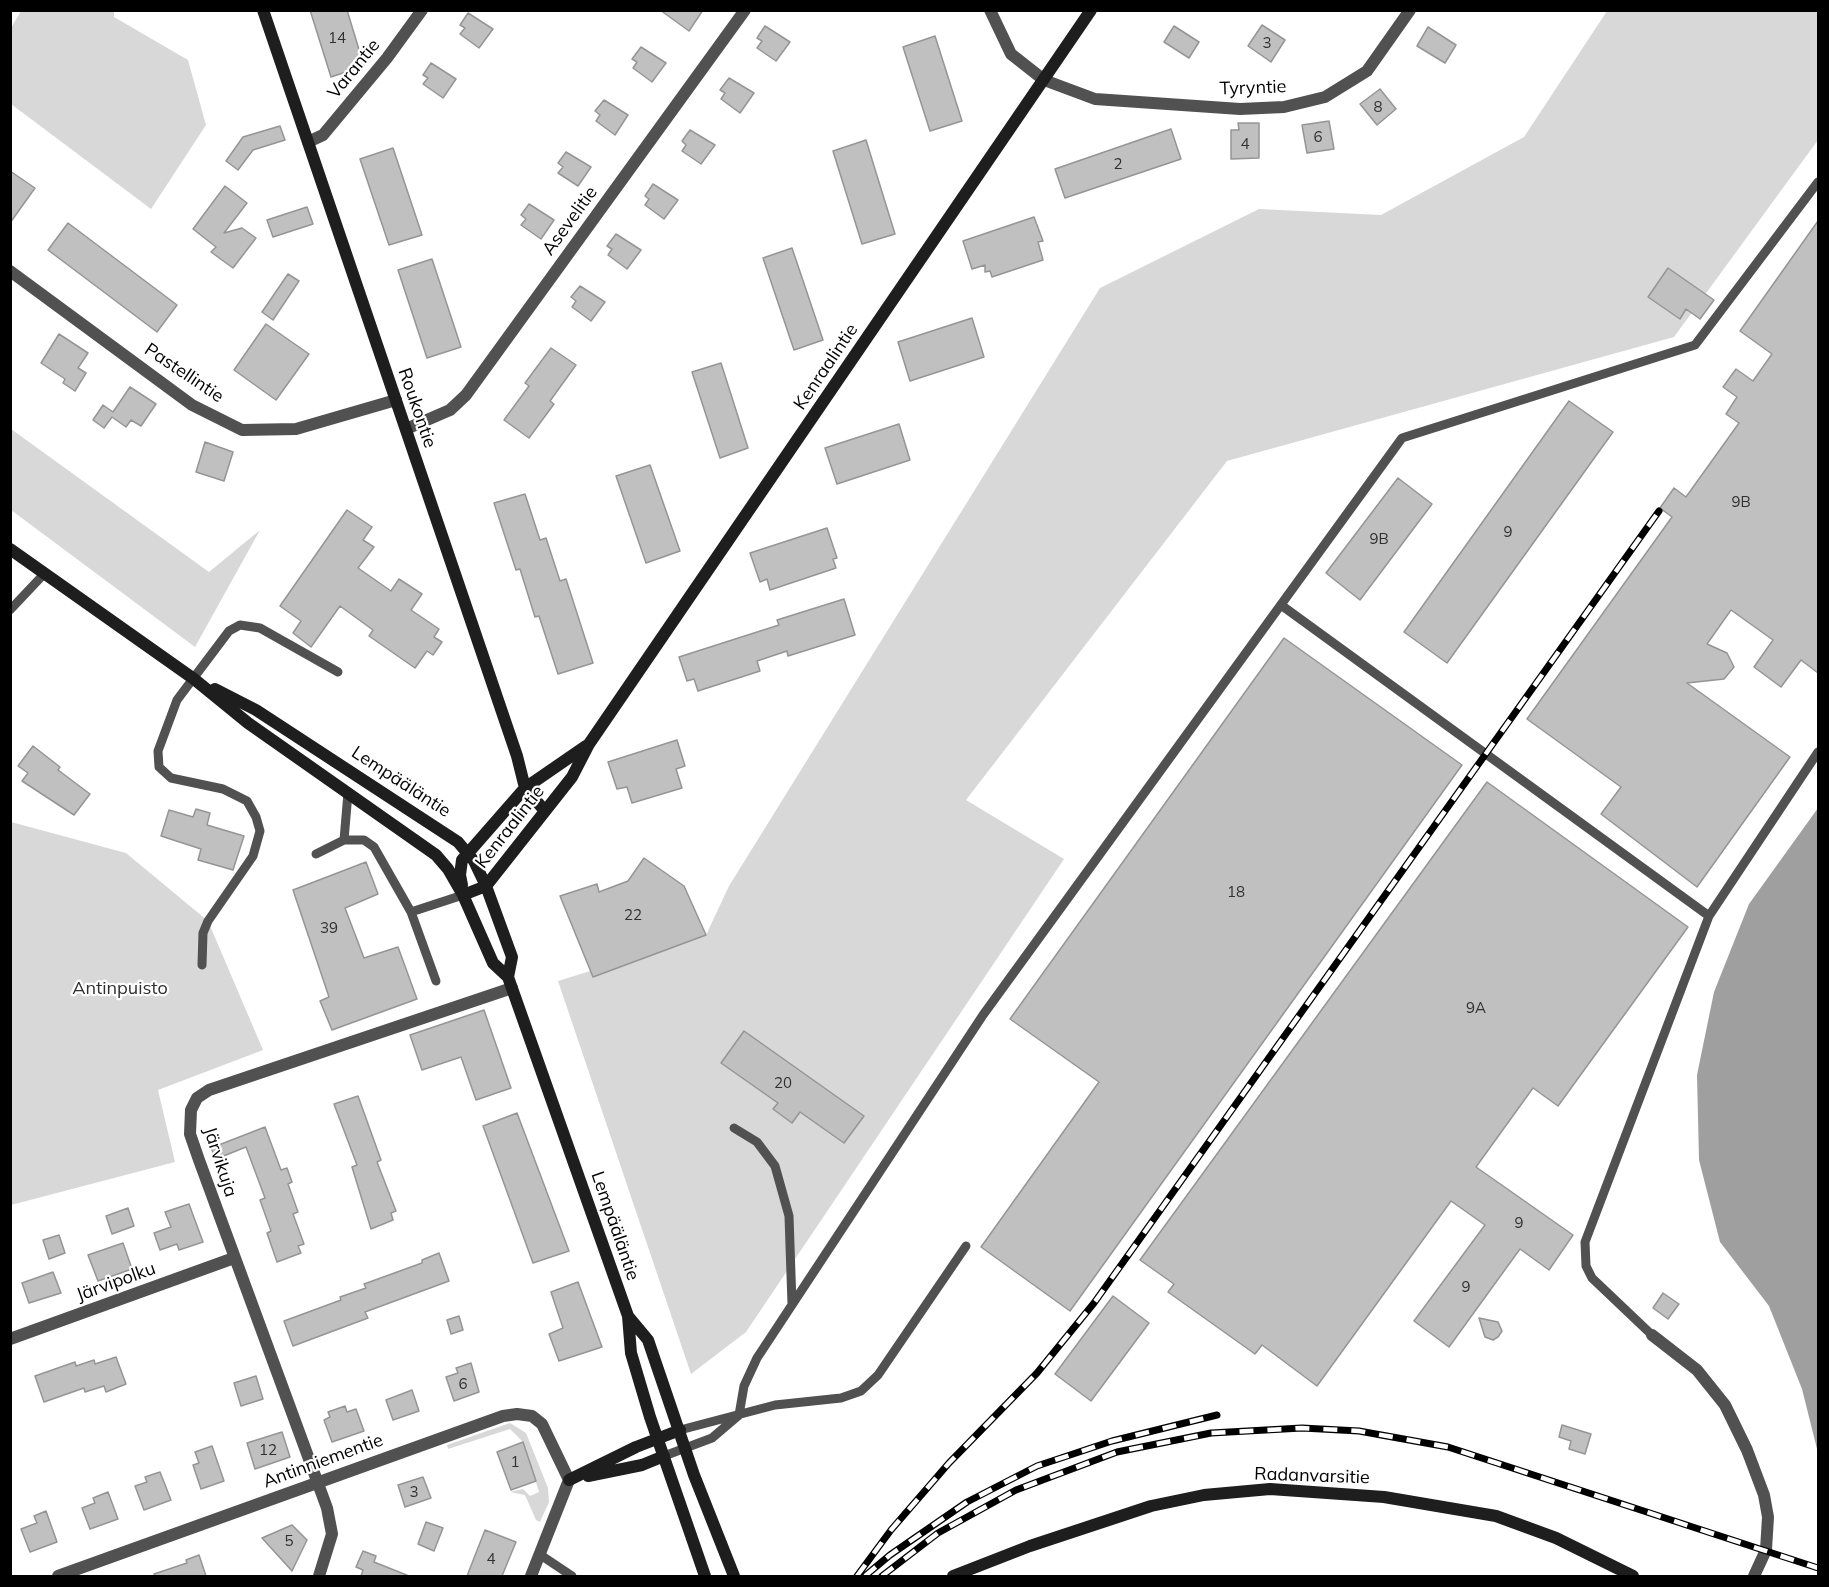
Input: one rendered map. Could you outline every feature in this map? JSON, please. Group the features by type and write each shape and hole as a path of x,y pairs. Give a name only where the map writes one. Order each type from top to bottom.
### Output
{"street":[{"name":"Roukontie","path":"263,10 517,756 525,788 545,811"},
{"name":"Varantie","path":"308,142 323,135 387,58 422,10"},
{"name":"Asevelitie","path":"406,429 450,410 466,395 745,10"},
{"name":"Tyryntie","path":"990,10 1011,54 1044,80 1095,99 1240,109 1284,107 1325,97 1367,71 1410,10"},
{"name":"Kenraalintie","path":"589,744 525,788 468,852 462,860 460,875 463,895 486,886 572,777 589,744 1092,10"},
{"name":"Pastellintie","path":"10,271 192,405 242,430 296,429 396,400"},
{"name":"Lempääläntie","path":"10,549 194,679 248,723 436,855 448,869 463,895 493,963 510,983 628,1316 631,1353 657,1438 705,1576"},
{"name":"Lempääläntie","path":"194,679 256,710 451,836 468,852 486,886 512,957 510,983"},
{"name":"Järvikuja","path":"319,1576 332,1534 317,1482 234,1258 190,1134 188,1120 198,1098 224,1084 510,983"},
{"name":"Järvipolku","path":"10,1339 234,1258"},
{"name":"Lempääläntie","path":"628,1316 648,1340 734,1576"},
{"path":"1652,1335 1697,1370 1725,1405 1747,1450 1764,1495 1768,1517 1766,1550 1754,1576"},
{"name":"Antinniementie","path":"58,1576 504,1416 517,1414 532,1416 542,1424 569,1480"},
{"path":"531,1576 569,1480 657,1438 680,1430"},
{"path":"569,1480 642,1465 664,1456"},
{"name":"Radanvarsitie","path":"953,1576 1030,1546 1151,1506 1204,1495 1270,1489 1384,1497 1496,1516 1556,1538 1633,1576"}],"lane":[{"path":"664,1456 712,1438 739,1415 744,1386 757,1358 983,1015 1402,438 1695,345 1818,182"},
{"path":"10,610 44,574"},
{"path":"1281,605 1709,916"},
{"path":"202,965 203,933 208,921 252,856 260,831 256,817 247,801 223,789 171,778 159,767 158,751 177,700 229,631 240,625 260,628 338,672"},
{"path":"1652,1335 1592,1278 1586,1266 1585,1242 1709,916 1818,752"},
{"path":"344,840 348,793"},
{"path":"316,854 344,840 364,840 374,847 411,912 436,981"},
{"path":"411,912 463,895"},
{"path":"734,1128 757,1142 775,1166 789,1216 792,1304"},
{"path":"680,1430 774,1405 841,1398 861,1391 878,1375 966,1246"},
{"path":"539,1554 572,1576"}],"green space":[{"path":"21,11 114,11 114,17 188,60 206,125 151,209 11,104 11,28"},
{"path":"1607,11 1818,11 1818,140 1674,337 1227,461 966,800 1064,859 746,1332 691,1374 558,981 706,935 729,886 1100,288 1259,209 1381,215 1524,137"},
{"path":"11,429 209,572 260,530 195,647 11,510"},
{"name":"Antinpuisto","path":"11,822 126,853 208,921 263,1050 158,1090 175,1162 11,1205"},
{"path":"510,1423 526,1433 548,1488 549,1502 540,1522 536,1520 525,1495 510,1492 523,1489 530,1496 539,1492 523,1442 510,1429 448,1449 447,1445"}],"shaded area":[{"path":"1818,808 1818,1453 1802,1389 1769,1306 1720,1242 1699,1160 1697,1075 1714,992 1749,904"}],"building":[{"path":"310,10 347,10 364,66 331,77"},
{"path":"660,10 703,10 689,31"},
{"path":"468,13 493,29 479,48 460,34 465,28 460,25"},
{"path":"1262,25 1285,40 1271,62 1248,46"},
{"path":"765,26 790,42 776,61 757,48 762,41 757,38"},
{"path":"1174,26 1199,42 1189,58 1164,42"},
{"path":"1428,27 1456,45 1445,63 1417,46"},
{"path":"935,36 962,121 930,131 903,47"},
{"path":"641,47 666,63 652,82 633,68 637,62 632,59"},
{"path":"431,63 456,79 443,98 423,84 428,78 423,75"},
{"path":"729,78 754,93 740,113 721,99 725,93 720,90"},
{"path":"1380,89 1396,109 1377,125 1360,104"},
{"path":"604,100 628,115 615,135 596,121 600,115 595,111"},
{"path":"1329,121 1334,149 1307,153 1302,125"},
{"path":"1238,123 1259,123 1259,158 1231,159 1231,130 1239,130"},
{"path":"280,126 285,140 253,150 238,170 226,161 243,137"},
{"path":"1171,129 1181,159 1065,198 1055,169"},
{"path":"690,130 715,145 701,164 682,151 686,145 682,141"},
{"path":"866,140 895,234 862,244 833,151"},
{"path":"393,148 422,235 389,245 360,159"},
{"path":"566,152 591,167 578,186 558,173 563,167 558,163"},
{"path":"10,171 35,188 10,223"},
{"path":"653,184 678,200 664,219 645,205 649,199 645,196"},
{"path":"225,186 247,203 224,233 242,228 256,238 233,268 211,252 216,247 193,229"},
{"path":"529,204 554,220 541,239 521,225 526,219 521,215"},
{"path":"307,207 313,224 273,237 267,220"},
{"path":"1034,217 1043,241 1038,242 1043,260 992,277 990,271 985,272 985,265 972,269 963,241"},
{"path":"1818,221 1818,673 1801,660 1781,687 1754,667 1773,640 1731,610 1707,644 1727,653 1734,667 1724,679 1687,683 1790,757 1697,887 1601,814 1621,787 1527,719 1672,517 1660,508 1674,488 1686,497 1739,423 1726,414 1737,397 1723,387 1736,369 1753,381 1772,354 1740,331"},
{"path":"68,223 177,305 157,332 48,250"},
{"path":"616,234 641,250 627,269 608,255 612,249 607,246"},
{"path":"792,248 823,340 794,350 763,258"},
{"path":"432,259 461,347 427,358 398,270"},
{"path":"1668,268 1714,300 1700,319 1686,309 1680,319 1648,297"},
{"path":"288,274 299,281 273,320 262,312"},
{"path":"580,286 605,302 591,321 572,307 576,301 571,297"},
{"path":"972,318 984,357 910,381 898,342"},
{"path":"266,324 309,354 276,400 234,370"},
{"path":"59,334 88,353 78,368 86,373 75,391 63,383 65,379 41,363"},
{"path":"551,348 576,365 550,401 554,404 529,438 504,420 529,386 525,383"},
{"path":"721,363 748,448 720,458 692,372"},
{"path":"130,387 156,404 141,426 131,420 126,427 112,417 104,428 93,420 103,405 113,412"},
{"path":"1569,401 1613,432 1447,663 1404,632"},
{"path":"899,424 910,460 837,484 825,448"},
{"path":"205,442 233,452 224,481 196,472"},
{"path":"650,465 680,551 646,563 616,476"},
{"path":"1398,478 1432,504 1360,600 1326,573"},
{"path":"525,494 540,540 546,538 560,581 566,579 593,663 558,674 539,616 535,617 520,569 516,570 494,503"},
{"path":"347,510 372,527 363,540 374,547 358,568 391,591 399,579 422,594 411,610 439,629 434,637 442,642 433,655 427,651 415,668 369,636 373,630 340,606 311,647 293,633 301,621 280,606"},
{"path":"827,528 837,558 833,559 836,568 770,590 767,579 760,582 750,553"},
{"path":"844,599 855,635 788,656 787,651 757,661 760,671 698,691 694,679 687,681 679,657 779,625 777,620"},
{"path":"1284,638 1462,765 1070,1311 981,1247 1099,1082 1010,1019"},
{"path":"677,740 685,766 676,769 682,788 632,803 627,787 617,789 608,762"},
{"path":"33,746 60,767 58,770 90,794 74,815 22,781 28,773 18,766"},
{"path":"1487,782 1688,927 1558,1106 1533,1088 1476,1167 1573,1235 1549,1270 1520,1249 1449,1347 1414,1321 1485,1225 1451,1201 1317,1386 1262,1345 1255,1354 1168,1292 1174,1284 1140,1260"},
{"path":"196,809 210,813 207,825 244,836 233,870 198,860 201,849 161,836 169,810 193,817"},
{"path":"644,858 684,886 706,935 593,977 560,896 597,884 599,892 628,881"},
{"path":"366,862 378,894 345,908 364,958 398,947 417,999 332,1030 320,1001 329,997 293,890"},
{"path":"484,1010 511,1088 476,1100 461,1057 422,1070 410,1035"},
{"path":"744,1031 864,1116 844,1143 800,1112 792,1123 773,1109 778,1103 721,1063"},
{"path":"358,1096 381,1160 377,1162 396,1211 391,1213 393,1220 371,1229 352,1167 357,1165 334,1104"},
{"path":"517,1113 569,1251 533,1263 483,1126"},
{"path":"265,1127 281,1170 287,1168 292,1182 288,1184 298,1212 293,1214 304,1244 298,1246 301,1253 277,1262 267,1233 271,1231 260,1200 265,1198 246,1147 216,1159 211,1148"},
{"path":"189,1204 203,1242 179,1250 177,1244 160,1250 154,1233 171,1227 165,1212"},
{"path":"128,1208 134,1226 112,1234 106,1216"},
{"path":"59,1235 65,1253 49,1259 43,1240"},
{"path":"123,1243 132,1269 98,1281 88,1255"},
{"path":"439,1253 449,1281 365,1312 368,1318 293,1346 284,1321 341,1300 340,1297 366,1288 364,1284 422,1263 422,1260"},
{"path":"53,1272 61,1293 29,1303 22,1283"},
{"path":"578,1282 602,1347 559,1361 549,1334 563,1328 551,1292"},
{"path":"1663,1293 1679,1304 1668,1319 1653,1308"},
{"path":"1113,1296 1149,1323 1091,1401 1055,1374"},
{"path":"459,1316 463,1330 451,1334 447,1320"},
{"path":"1479,1318 1498,1322 1502,1331 1498,1337 1493,1340 1485,1337"},
{"path":"116,1357 126,1384 106,1392 104,1386 85,1392 84,1388 44,1402 35,1376 75,1362 76,1366 94,1360 95,1364"},
{"path":"471,1363 479,1392 454,1401 446,1377 458,1373 456,1368"},
{"path":"256,1376 263,1399 241,1406 234,1383"},
{"path":"412,1390 419,1411 393,1420 386,1400"},
{"path":"345,1406 347,1412 356,1409 364,1431 332,1442 324,1420 330,1417 328,1412"},
{"path":"1562,1425 1591,1434 1585,1454 1569,1449 1571,1441 1559,1437"},
{"path":"282,1432 290,1457 255,1469 247,1443"},
{"path":"523,1442 536,1481 511,1490 497,1452"},
{"path":"212,1446 224,1481 201,1489 193,1465 199,1463 195,1452"},
{"path":"160,1472 171,1500 144,1510 135,1486 147,1482 145,1477"},
{"path":"423,1477 431,1498 405,1507 398,1485"},
{"path":"108,1492 118,1519 90,1529 82,1508 95,1503 93,1498"},
{"path":"46,1511 57,1542 30,1552 21,1529 37,1523 34,1516"},
{"path":"426,1522 443,1528 434,1551 418,1544"},
{"path":"292,1525 307,1540 292,1571 262,1538"},
{"path":"485,1530 516,1542 502,1576 467,1576"},
{"path":"363,1551 376,1556 374,1562 409,1576 361,1576 363,1570 356,1567"},
{"path":"199,1555 206,1576 155,1576 154,1574 187,1563 186,1560"}],"railway":[{"path":"857,1576 891,1530 949,1463 1037,1373 1094,1303 1659,511"},
{"path":"865,1576 890,1555 967,1502 1037,1466 1112,1441 1217,1415"},
{"path":"882,1576 938,1533 1016,1490 1117,1452 1211,1433 1302,1428 1359,1431 1448,1447 1818,1568"}]}
